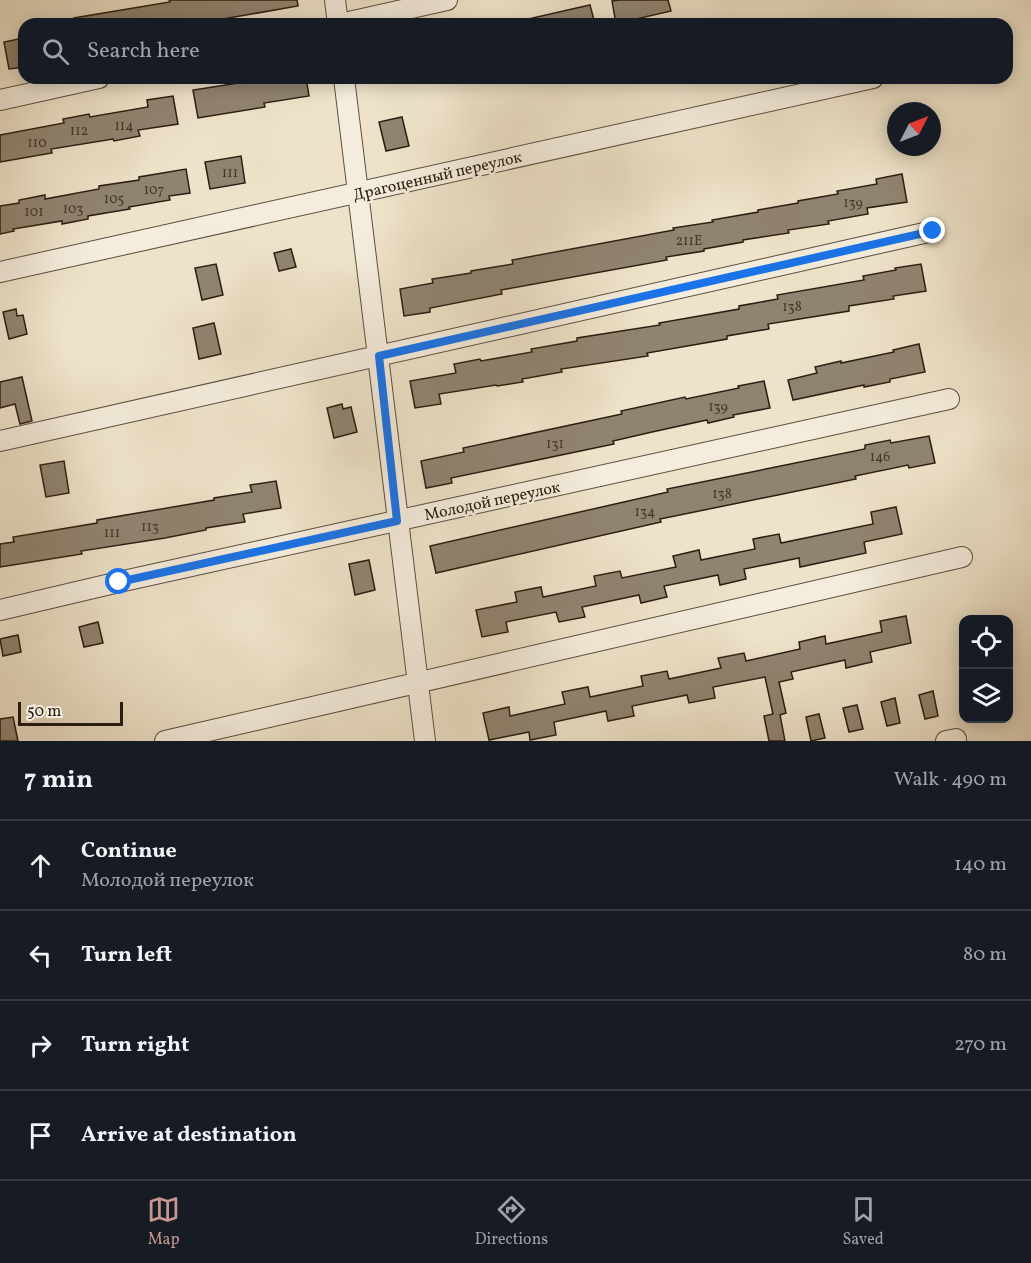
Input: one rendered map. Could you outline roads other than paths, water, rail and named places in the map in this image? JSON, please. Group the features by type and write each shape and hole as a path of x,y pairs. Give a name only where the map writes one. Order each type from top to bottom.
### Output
{"street":[{"path":"335,0 338,18"},
{"path":"366,18 447,0"},
{"path":"0,100 72,84"},
{"path":"345,84 425,741"},
{"name":"Драгоценный переулок","path":"0,272 846,84"},
{"path":"0,441 933,231"},
{"name":"Молодой переулок","path":"0,610 949,399"},
{"path":"165,741 962,557"}]}
